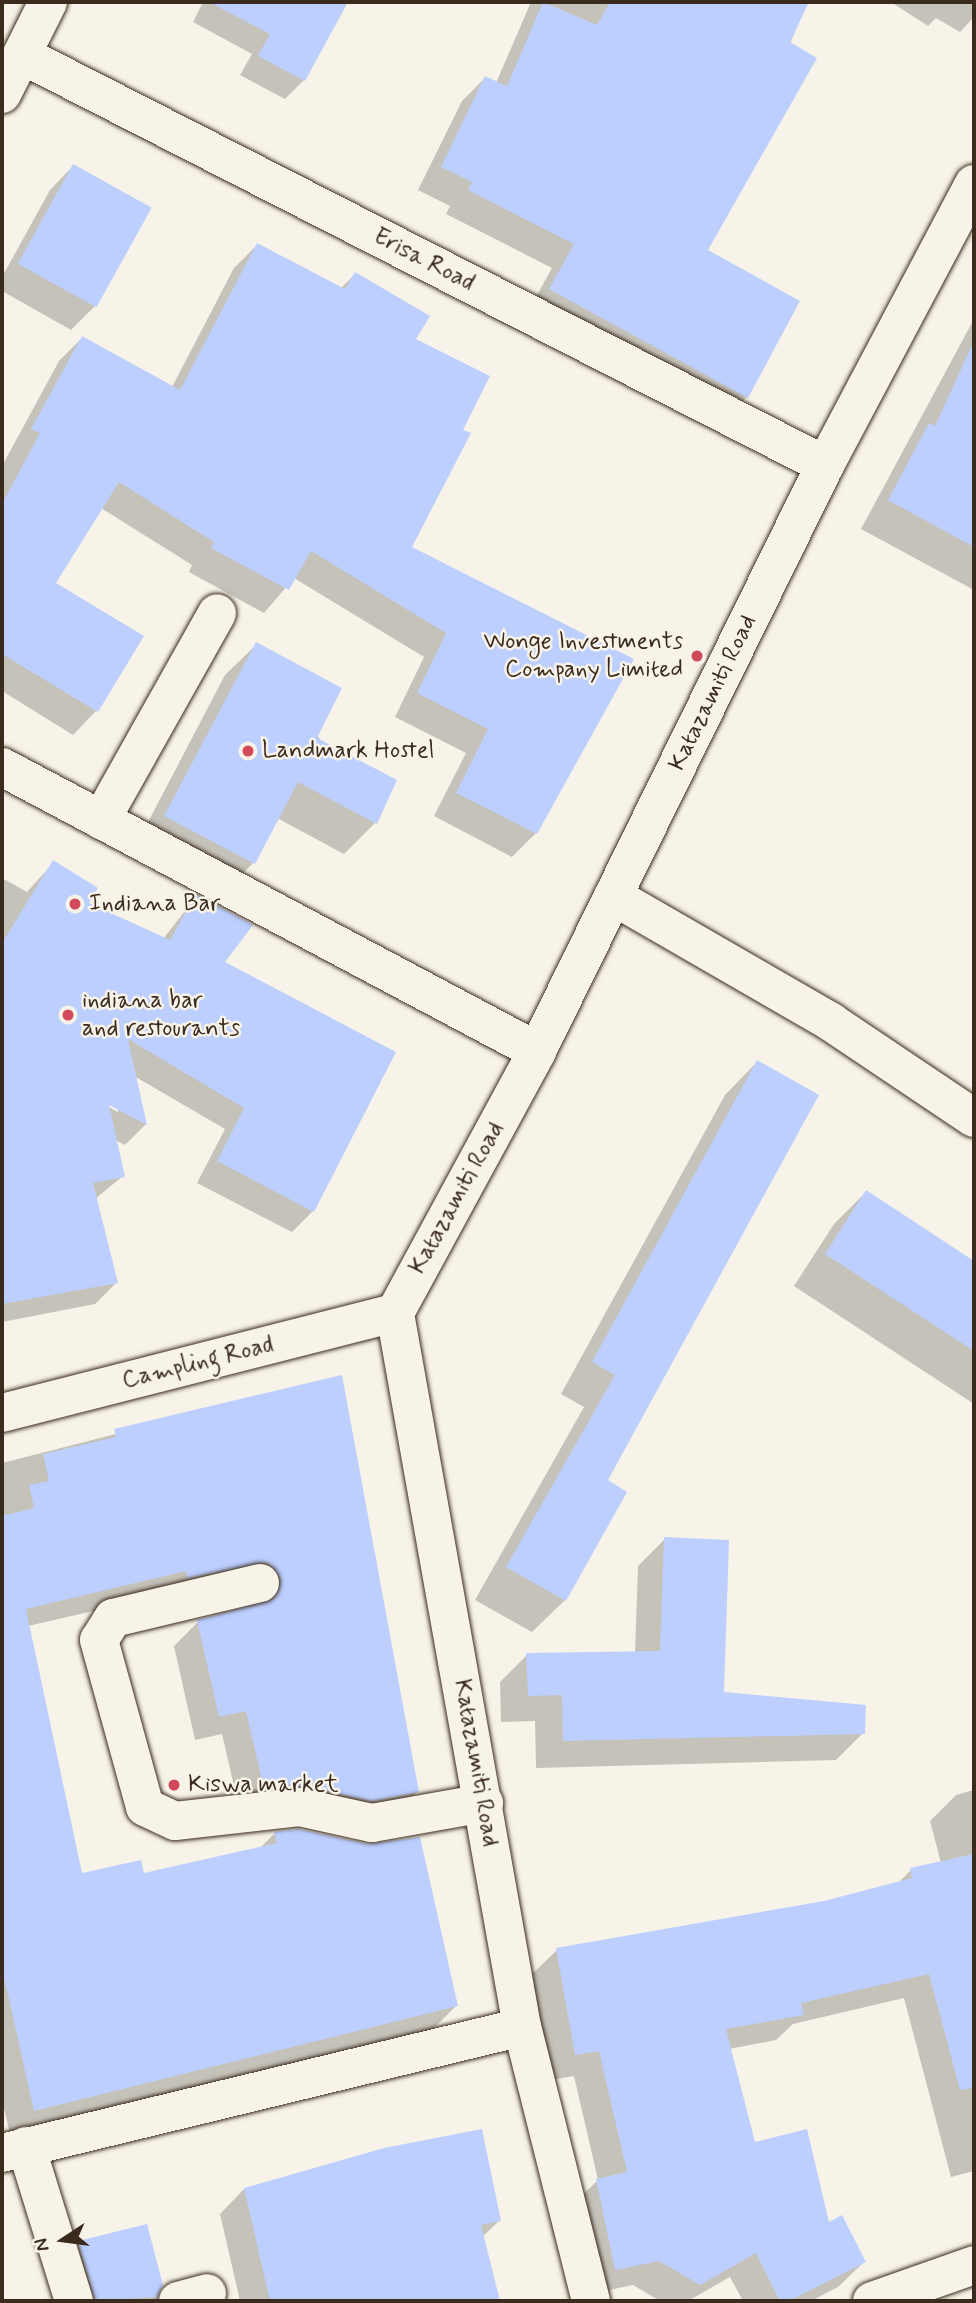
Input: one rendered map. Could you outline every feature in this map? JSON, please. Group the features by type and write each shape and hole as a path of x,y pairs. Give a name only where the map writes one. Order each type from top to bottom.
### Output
{"street":[{"path":"2,94 48,2"},
{"name":"Erisa Road","path":"22,55 825,465"},
{"name":"Katazamiti Road","path":"592,2301 522,2028 395,1313 537,1051 825,465 973,191"},
{"path":"101,820 217,613"},
{"path":"2,767 537,1051"},
{"path":"613,895 831,1022 974,1118"},
{"name":"Campling Road","path":"2,1413 395,1313"},
{"path":"260,1583 113,1618 99,1640 145,1807 175,1821 299,1807 372,1823 484,1803"},
{"path":"74,2301 14,2150 522,2028"},
{"path":"872,2301 974,2265"}],"building":[{"path":"209,2 348,2 305,81 258,56 270,34"},
{"path":"543,2 597,25 610,2 809,2 790,42 817,58 708,250 800,301 748,398 549,289 574,244 468,190 472,182 441,167 485,76 507,86"},
{"path":"73,164 152,208 96,307 18,264"},
{"path":"257,243 345,289 355,272 430,316 416,339 490,376 463,430 471,433 412,547 634,659 537,834 456,793 488,729 417,693 446,633 311,551 289,590 211,548 214,542 119,482 56,583 144,636 98,712 2,654 2,504 40,433 31,429 82,336 180,390"},
{"path":"974,341 974,547 888,500 929,423 935,426"},
{"name":"Landmark Hostel","path":"256,642 342,688 317,738 397,780 377,824 298,782 255,864 164,816"},
{"path":"53,860 98,888 89,903 170,940 196,894 253,925 225,962 396,1052 314,1212 217,1161 244,1108 128,1039 147,1125 109,1105 125,1177 93,1183 118,1283 2,1304 2,943"},
{"path":"757,1060 819,1095 608,1480 627,1492 566,1601 506,1567 615,1375 592,1362"},
{"path":"866,1190 974,1261 974,1351 825,1254"},
{"path":"342,1375 419,1792 372,1801 303,1786 264,1789 246,1711 219,1717 197,1620 274,1599 281,1579 267,1562 188,1578 186,1571 26,1609 82,1873 141,1860 144,1873 277,1843 274,1832 298,1829 368,1844 420,1837 458,2006 34,2111 2,1968 2,1516 34,1508 29,1485 49,1481 43,1454 116,1437 114,1429"},
{"path":"664,1537 729,1540 724,1692 866,1705 865,1734 563,1741 562,1695 528,1696 526,1653 660,1651"},
{"path":"974,1854 974,2088 960,2090 929,1974 801,2003 804,2015 726,2029 755,2142 807,2129 829,2222 842,2215 866,2262 789,2301 780,2301 756,2253 700,2285 659,2261 615,2270 596,2179 627,2172 599,2051 575,2055 556,1948 824,1901 912,1878 910,1868"},
{"path":"482,2129 501,2221 481,2225 500,2301 270,2301 244,2188 384,2148"},
{"path":"147,2224 163,2285 157,2297 95,2301 78,2241"}],"place":[{"name":"Wonge Investments Company Limited","path":"697,656"},
{"name":"Landmark Hostel","path":"248,751"},
{"name":"Indiana Bar","path":"75,904"},
{"name":"indiana bar and restourants","path":"68,1015"},
{"name":"Kiswa market","path":"174,1785"}]}
